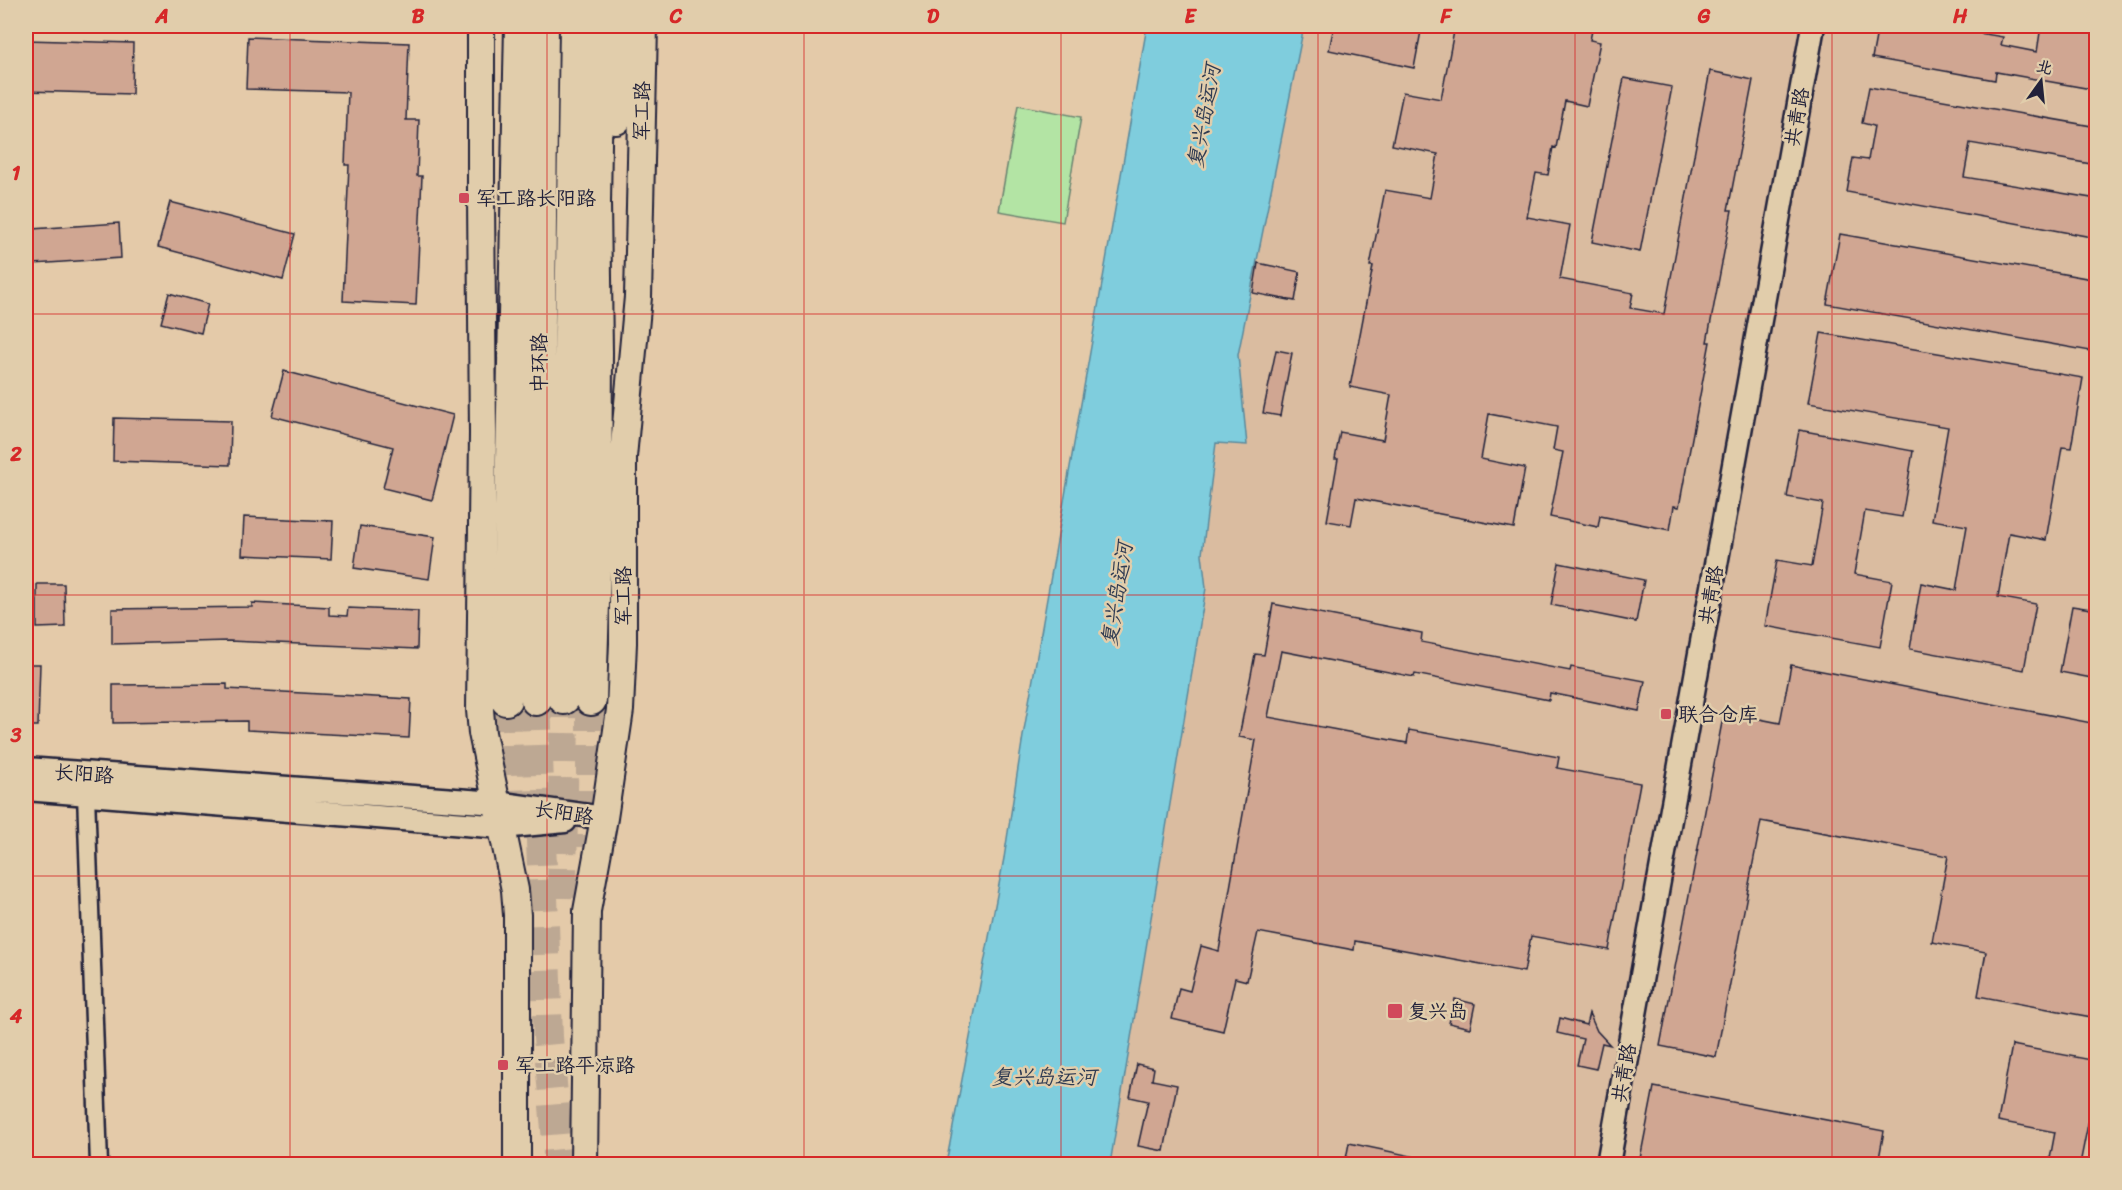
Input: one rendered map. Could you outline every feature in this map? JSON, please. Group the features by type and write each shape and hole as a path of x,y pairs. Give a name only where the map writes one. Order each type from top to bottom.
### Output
{"highway":[{"path":"510,26 518,198"},
{"path":"506,699 520,26"},
{"name":"中环路","path":"543,26 564,700"},
{"name":"中环路","path":"564,700 575,26"},
{"path":"564,700 596,539 595,203 598,26"},
{"path":"597,352 611,206 620,26"}],"main road":[{"path":"481,26 480,198 483,433 480,710 482,733 515,890 517,915 517,1164"},
{"name":"军工路","path":"585,1164 587,911 604,818 621,700 623,457 638,297 644,26"}],"street":[{"name":"共青路","path":"1608,1164 1813,26"},
{"name":"长阳路","path":"26,769 499,815"},
{"name":"长阳路","path":"26,789 499,815 604,818"},
{"path":"86,794 99,1164"}],"shaded area":[{"path":"1304,26 2096,26 2096,1164 1110,1164 1206,588 1202,554 1216,443 1247,445 1238,355"}],"green space":[{"path":"1018,105 1081,117 1063,222 999,211"}],"water":[{"name":"复兴岛运河","path":"1147,26 1304,26 1238,355 1247,445 1216,443 1202,554 1206,588 1110,1164 946,1164 1004,858 1023,736"}],"building":[{"path":"1334,26 1422,26 1414,68 1329,50"},
{"path":"1455,26 1517,26 1536,29 1537,26 1593,26 1590,40 1600,42 1587,106 1565,101 1548,175 1536,173 1527,217 1570,225 1560,279 1633,293 1630,308 1664,314 1710,71 1753,80 1728,210 1732,210 1707,342 1710,342 1679,507 1674,506 1670,530 1600,516 1598,527 1550,517 1563,452 1553,450 1557,427 1489,414 1481,459 1525,468 1514,528 1356,498 1351,525 1327,521 1338,459 1335,459 1340,432 1383,440 1391,395 1350,387 1373,266 1370,266 1385,190 1430,198 1438,154 1392,145 1403,92 1441,99"},
{"path":"1878,26 1938,26 2003,37 2001,45 2037,52 2041,26 2097,26 2097,90 1996,72 1995,80 1872,58"},
{"path":"248,37 409,43 406,120 419,120 417,176 422,176 416,305 343,301 349,165 345,165 348,92 246,89"},
{"path":"26,40 133,43 132,94 26,91"},
{"path":"1624,78 1672,87 1640,252 1592,242"},
{"path":"1869,87 2097,127 2097,165 1970,143 1964,177 2097,199 2097,238 1847,192 1853,158 1868,160 1874,126 1862,123"},
{"path":"170,202 295,234 283,280 158,247"},
{"path":"119,223 121,258 34,264 32,229"},
{"path":"1840,234 2097,280 2097,317 2090,351 1827,304"},
{"path":"1258,263 1300,272 1295,301 1253,293"},
{"path":"169,293 208,304 201,333 161,323"},
{"path":"1821,333 2083,378 2071,448 2062,447 2046,540 2009,533 1998,597 2036,604 2024,670 1910,649 1921,583 1956,590 1967,526 1932,520 1948,427 1808,403"},
{"path":"1276,350 1292,353 1280,416 1263,413"},
{"path":"284,371 453,415 432,500 383,488 393,447 272,416"},
{"path":"114,418 231,421 230,465 113,461"},
{"path":"1799,430 1913,451 1902,517 1865,511 1854,574 1892,581 1880,647 1765,626 1777,560 1812,566 1823,503 1787,497"},
{"path":"244,517 333,521 331,559 242,555"},
{"path":"360,526 435,537 429,579 354,568"},
{"path":"1559,563 1644,580 1636,622 1551,605"},
{"path":"37,584 64,584 65,627 37,628"},
{"path":"252,603 329,607 329,615 347,616 348,608 418,611 417,649 229,641 112,644 112,609 252,607"},
{"path":"1273,604 1422,633 1421,642 1570,671 1571,667 1645,681 1639,711 1550,693 1549,700 1281,651 1268,717 1407,743 1409,730 1559,757 1557,768 1640,783 1609,950 1531,936 1524,972 1355,941 1354,950 1258,932 1247,981 1235,978 1223,1031 1172,1019 1179,988 1190,991 1201,946 1219,951 1256,740 1239,737 1255,654 1264,655"},
{"path":"2072,606 2097,610 2097,679 2060,672"},
{"path":"26,664 40,664 38,726 26,726"},
{"path":"1791,665 2097,724 2097,1018 1978,996 1986,952 1932,942 1948,856 1761,821 1716,1057 1660,1046 1724,712 1780,723"},
{"path":"227,684 227,689 411,699 409,738 247,730 247,721 113,723 113,685"},
{"path":"1455,999 1475,1004 1470,1028 1449,1023"},
{"path":"1589,1013 1597,1031 1610,1045 1602,1043 1596,1069 1577,1065 1583,1039 1557,1033 1560,1018 1586,1025"},
{"path":"2012,1045 2097,1061 2097,1079 2080,1164 2049,1164 2055,1132 1998,1121"},
{"path":"1137,1064 1154,1068 1152,1080 1177,1085 1164,1151 1138,1146 1148,1101 1130,1097"},
{"path":"1654,1087 1884,1131 1878,1164 1639,1164"},
{"path":"1349,1143 1421,1158 1421,1164 1345,1164"}],"tunnel":[{"path":"562,898 564,699"},
{"path":"506,700 511,834"},
{"path":"536,700 548,1037 559,1164"},
{"path":"591,700 591,847"}],"place":[{"name":"军工路长阳路","path":"464,198"},
{"name":"联合仓库","path":"1666,714"},
{"name":"复兴岛","path":"1395,1011"},
{"name":"军工路平凉路","path":"503,1065"}]}
